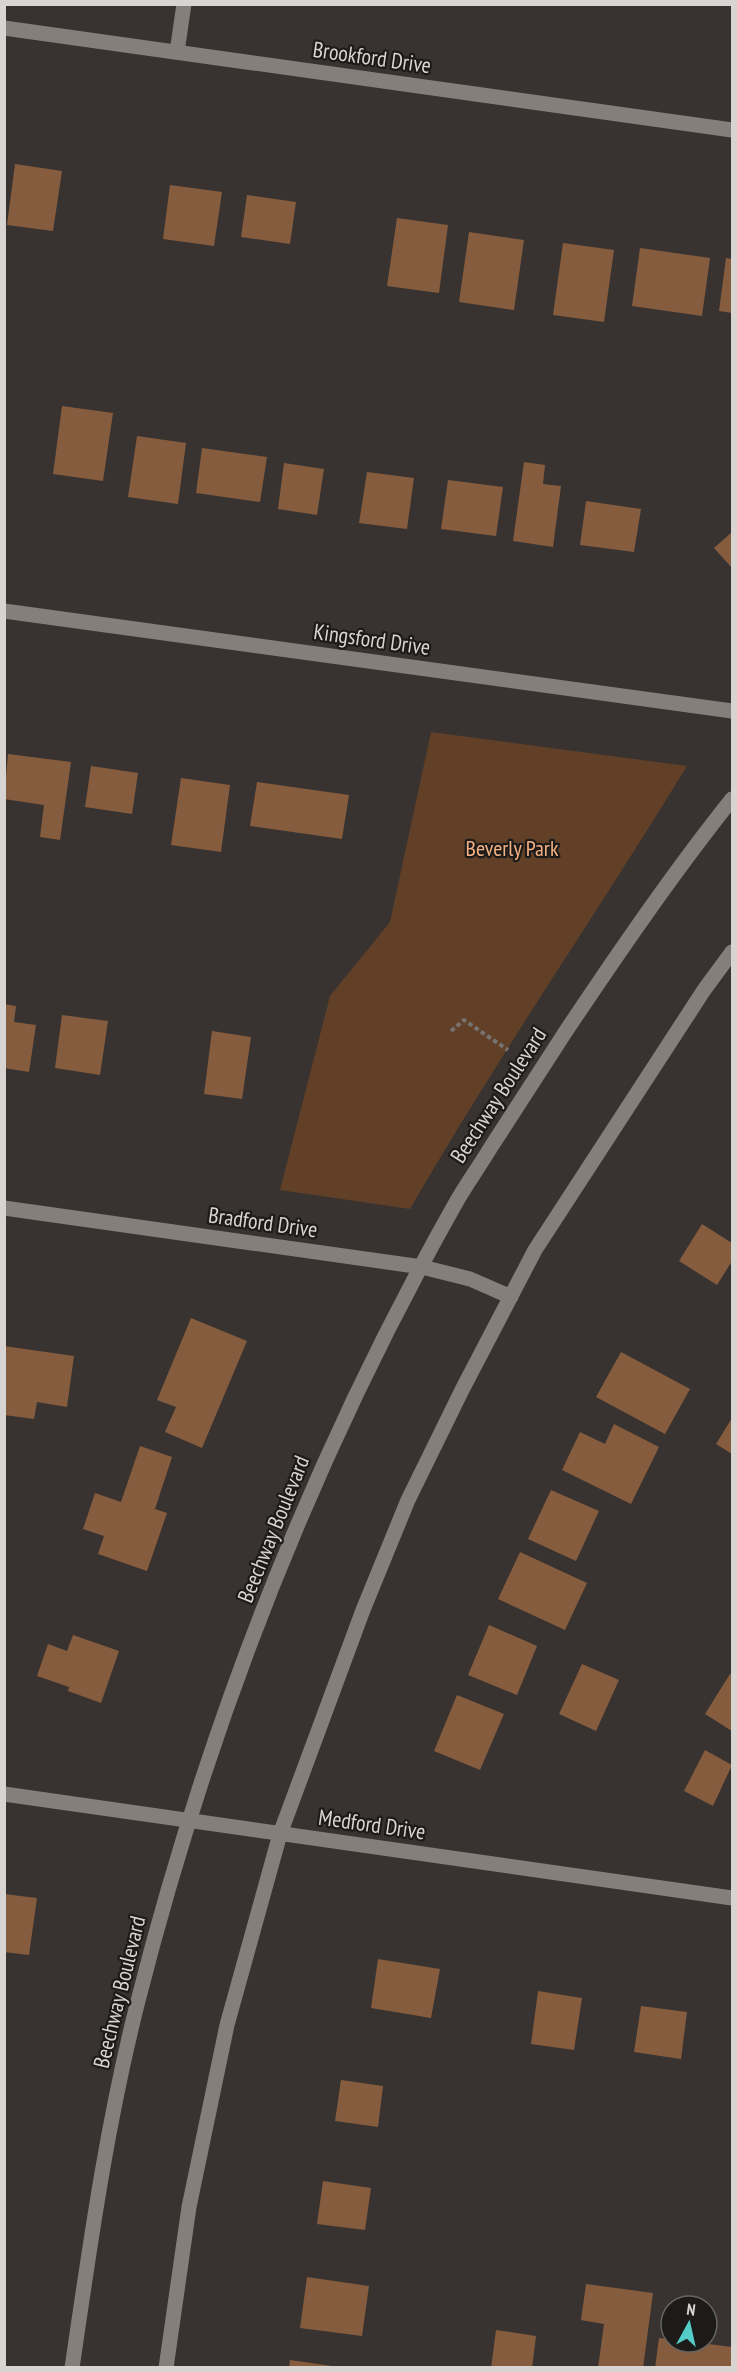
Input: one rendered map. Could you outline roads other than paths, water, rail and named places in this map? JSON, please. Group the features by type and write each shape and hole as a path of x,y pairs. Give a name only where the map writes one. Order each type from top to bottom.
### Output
{"street":[{"path":"177,52 184,4"},
{"name":"Brookford Drive","path":"4,28 732,130"},
{"name":"Kingsford Drive","path":"4,611 732,711"},
{"name":"Beechway Boulevard","path":"72,2367 98,2191 137,2003 188,1820 277,1576 324,1462 455,1203 622,946 732,798"},
{"path":"166,2367 189,2207 227,2025 280,1834 363,1610 408,1500 535,1250 704,990 732,952"},
{"name":"Bradford Drive","path":"4,1208 422,1267 470,1279 511,1297"},
{"name":"Medford Drive","path":"4,1794 732,1898"}],"park label":[{"name":"Beverly Park","path":"512,848"}]}
